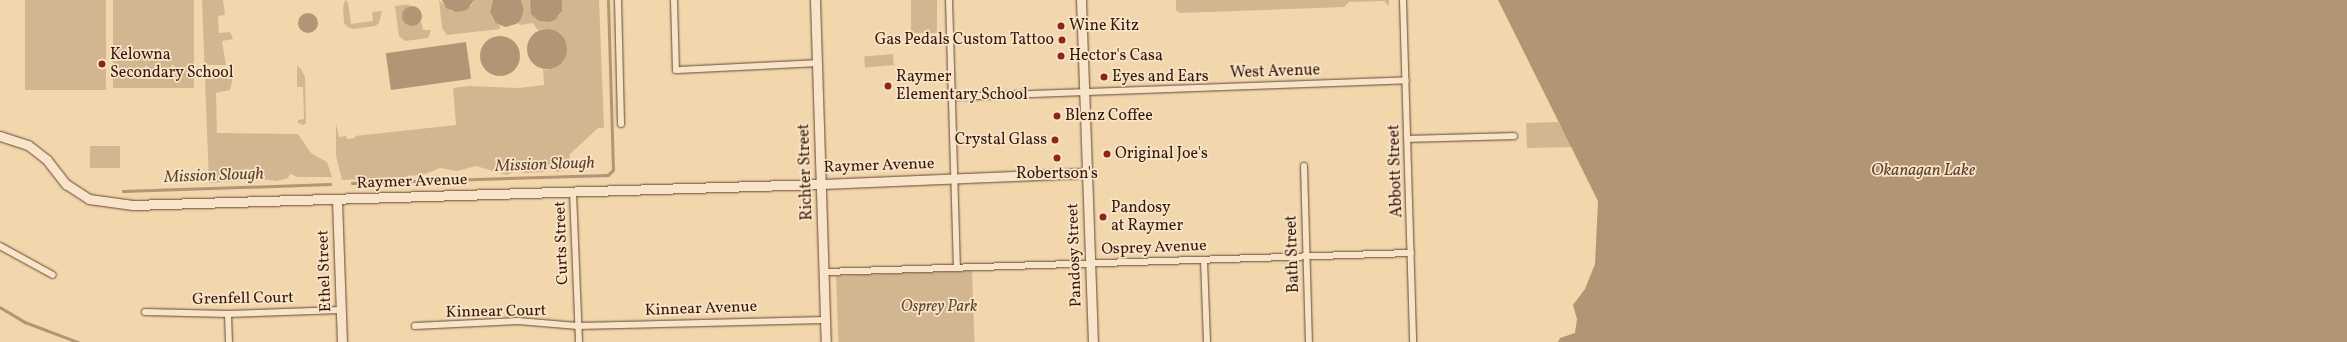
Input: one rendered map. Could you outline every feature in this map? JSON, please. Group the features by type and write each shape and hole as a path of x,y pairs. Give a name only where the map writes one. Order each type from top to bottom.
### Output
{"street":[{"path":"618,0 621,124"},
{"path":"674,0 676,70 817,63"},
{"name":"Richter Street","path":"815,0 825,272 826,342"},
{"path":"949,0 957,267"},
{"name":"Pandosy Street","path":"1081,0 1093,342"},
{"name":"Abbott Street","path":"1403,0 1414,342"},
{"name":"West Avenue","path":"953,97 1406,80"},
{"name":"Raymer Avenue","path":"0,136 28,145 48,160 66,184 89,199 134,205 337,200 821,184 1087,173"},
{"path":"1408,139 1514,136"},
{"name":"Bath Street","path":"1304,166 1309,342"},
{"name":"Curts Street","path":"573,192 579,342"},
{"name":"Ethel Street","path":"337,200 342,342"},
{"path":"0,246 54,275"},
{"name":"Osprey Avenue","path":"825,272 1411,253"},
{"path":"1204,260 1208,342"},
{"name":"Grenfell Court","path":"145,312 228,314 341,310"},
{"path":"228,314 229,342"},
{"name":"Kinnear Avenue","path":"578,326 825,320"},
{"name":"Kinnear Court","path":"415,326 518,321 578,326"}],"green space":[{"path":"25,0 106,0 106,90 25,90"},
{"path":"113,0 194,0 194,88 113,88"},
{"path":"202,0 223,0 225,15 218,16 219,33 230,32 233,39 222,41 226,65 207,65 207,78 233,77 230,90 216,93 217,133 298,134 311,153 327,162 332,177 298,177 290,174 288,178 277,181 262,179 209,183"},
{"path":"345,0 348,2 351,24 373,21 372,12 382,11 379,23 375,26 353,29 348,27 344,23 343,8"},
{"path":"439,0 451,11 471,6 474,0 493,0 490,13 492,18 500,26 500,29 447,35 442,28"},
{"path":"521,0 530,0 529,3 559,16 562,11 562,0 599,0 604,128 598,128 570,154 567,169 558,172 551,169 542,172 525,173 518,170 507,175 476,166 457,171 440,168 425,174 403,177 342,180 336,156 336,124 339,137 346,136 347,139 355,138 355,136 456,125 453,88 469,86 519,88 544,85 543,69 547,70 567,45 560,33 543,29 538,30 533,23 520,25 518,23 524,10"},
{"path":"911,0 937,0 937,33 911,33"},
{"path":"1176,0 1389,0 1389,6 1384,1 1349,2 1344,7 1180,13 1176,10"},
{"path":"410,4 402,15 404,21 421,22 423,30 431,30 428,38 405,41 399,36 395,6"},
{"path":"893,54 894,65 865,67 864,57"},
{"path":"297,66 301,69 305,77 306,123 303,125 298,123 298,120 304,119 303,87 297,87"},
{"path":"1558,122 1574,147 1527,148 1526,123"},
{"path":"90,146 120,146 120,168 90,168"},
{"name":"Osprey Park","path":"972,271 974,342 838,342 836,276"}],"water":[{"path":"442,0 474,0 467,10 456,12 446,8"},
{"path":"493,0 521,0 524,10 520,21 516,24 505,27 496,23 490,13"},
{"path":"530,0 562,0 562,11 555,20 549,22 539,21 531,14"},
{"name":"Okanagan Lake","path":"1498,0 2347,0 2347,342 1558,342 1560,338 1575,333 1577,319 1573,305 1585,289 1595,264 1598,201"},
{"path":"412,6 419,9 422,16 419,23 412,26 405,23 402,16 405,9"},
{"path":"308,13 315,16 318,23 315,30 308,33 301,30 298,23 301,16"},
{"path":"551,29 558,32 564,38 567,49 566,57 558,66 551,69 543,69 536,66 528,57 527,45 530,38 539,30"},
{"path":"504,36 511,39 517,45 520,56 519,64 511,73 504,76 496,76 489,73 481,64 480,52 483,45 492,37"},
{"path":"466,42 471,79 391,90 386,53"}],"waterway":[{"name":"Mission Slough","path":"352,183 608,175 613,170 608,0"},
{"name":"Mission Slough","path":"123,191 330,184"},
{"name":"Mission Slough","path":"0,307 25,322 78,342"}],"place":[{"name":"Wine Kitz","path":"1061,26"},
{"name":"Gas Pedals Custom Tattoo","path":"1062,40"},
{"name":"Hector's Casa","path":"1061,56"},
{"name":"Kelowna Secondary School","path":"102,64"},
{"name":"Eyes and Ears","path":"1104,77"},
{"name":"Raymer Elementary School","path":"888,86"},
{"name":"Blenz Coffee","path":"1057,116"},
{"name":"Crystal Glass","path":"1055,140"},
{"name":"Original Joe's","path":"1107,154"},
{"name":"Robertson's","path":"1057,158"},
{"name":"Pandosy at Raymer","path":"1103,217"}]}
